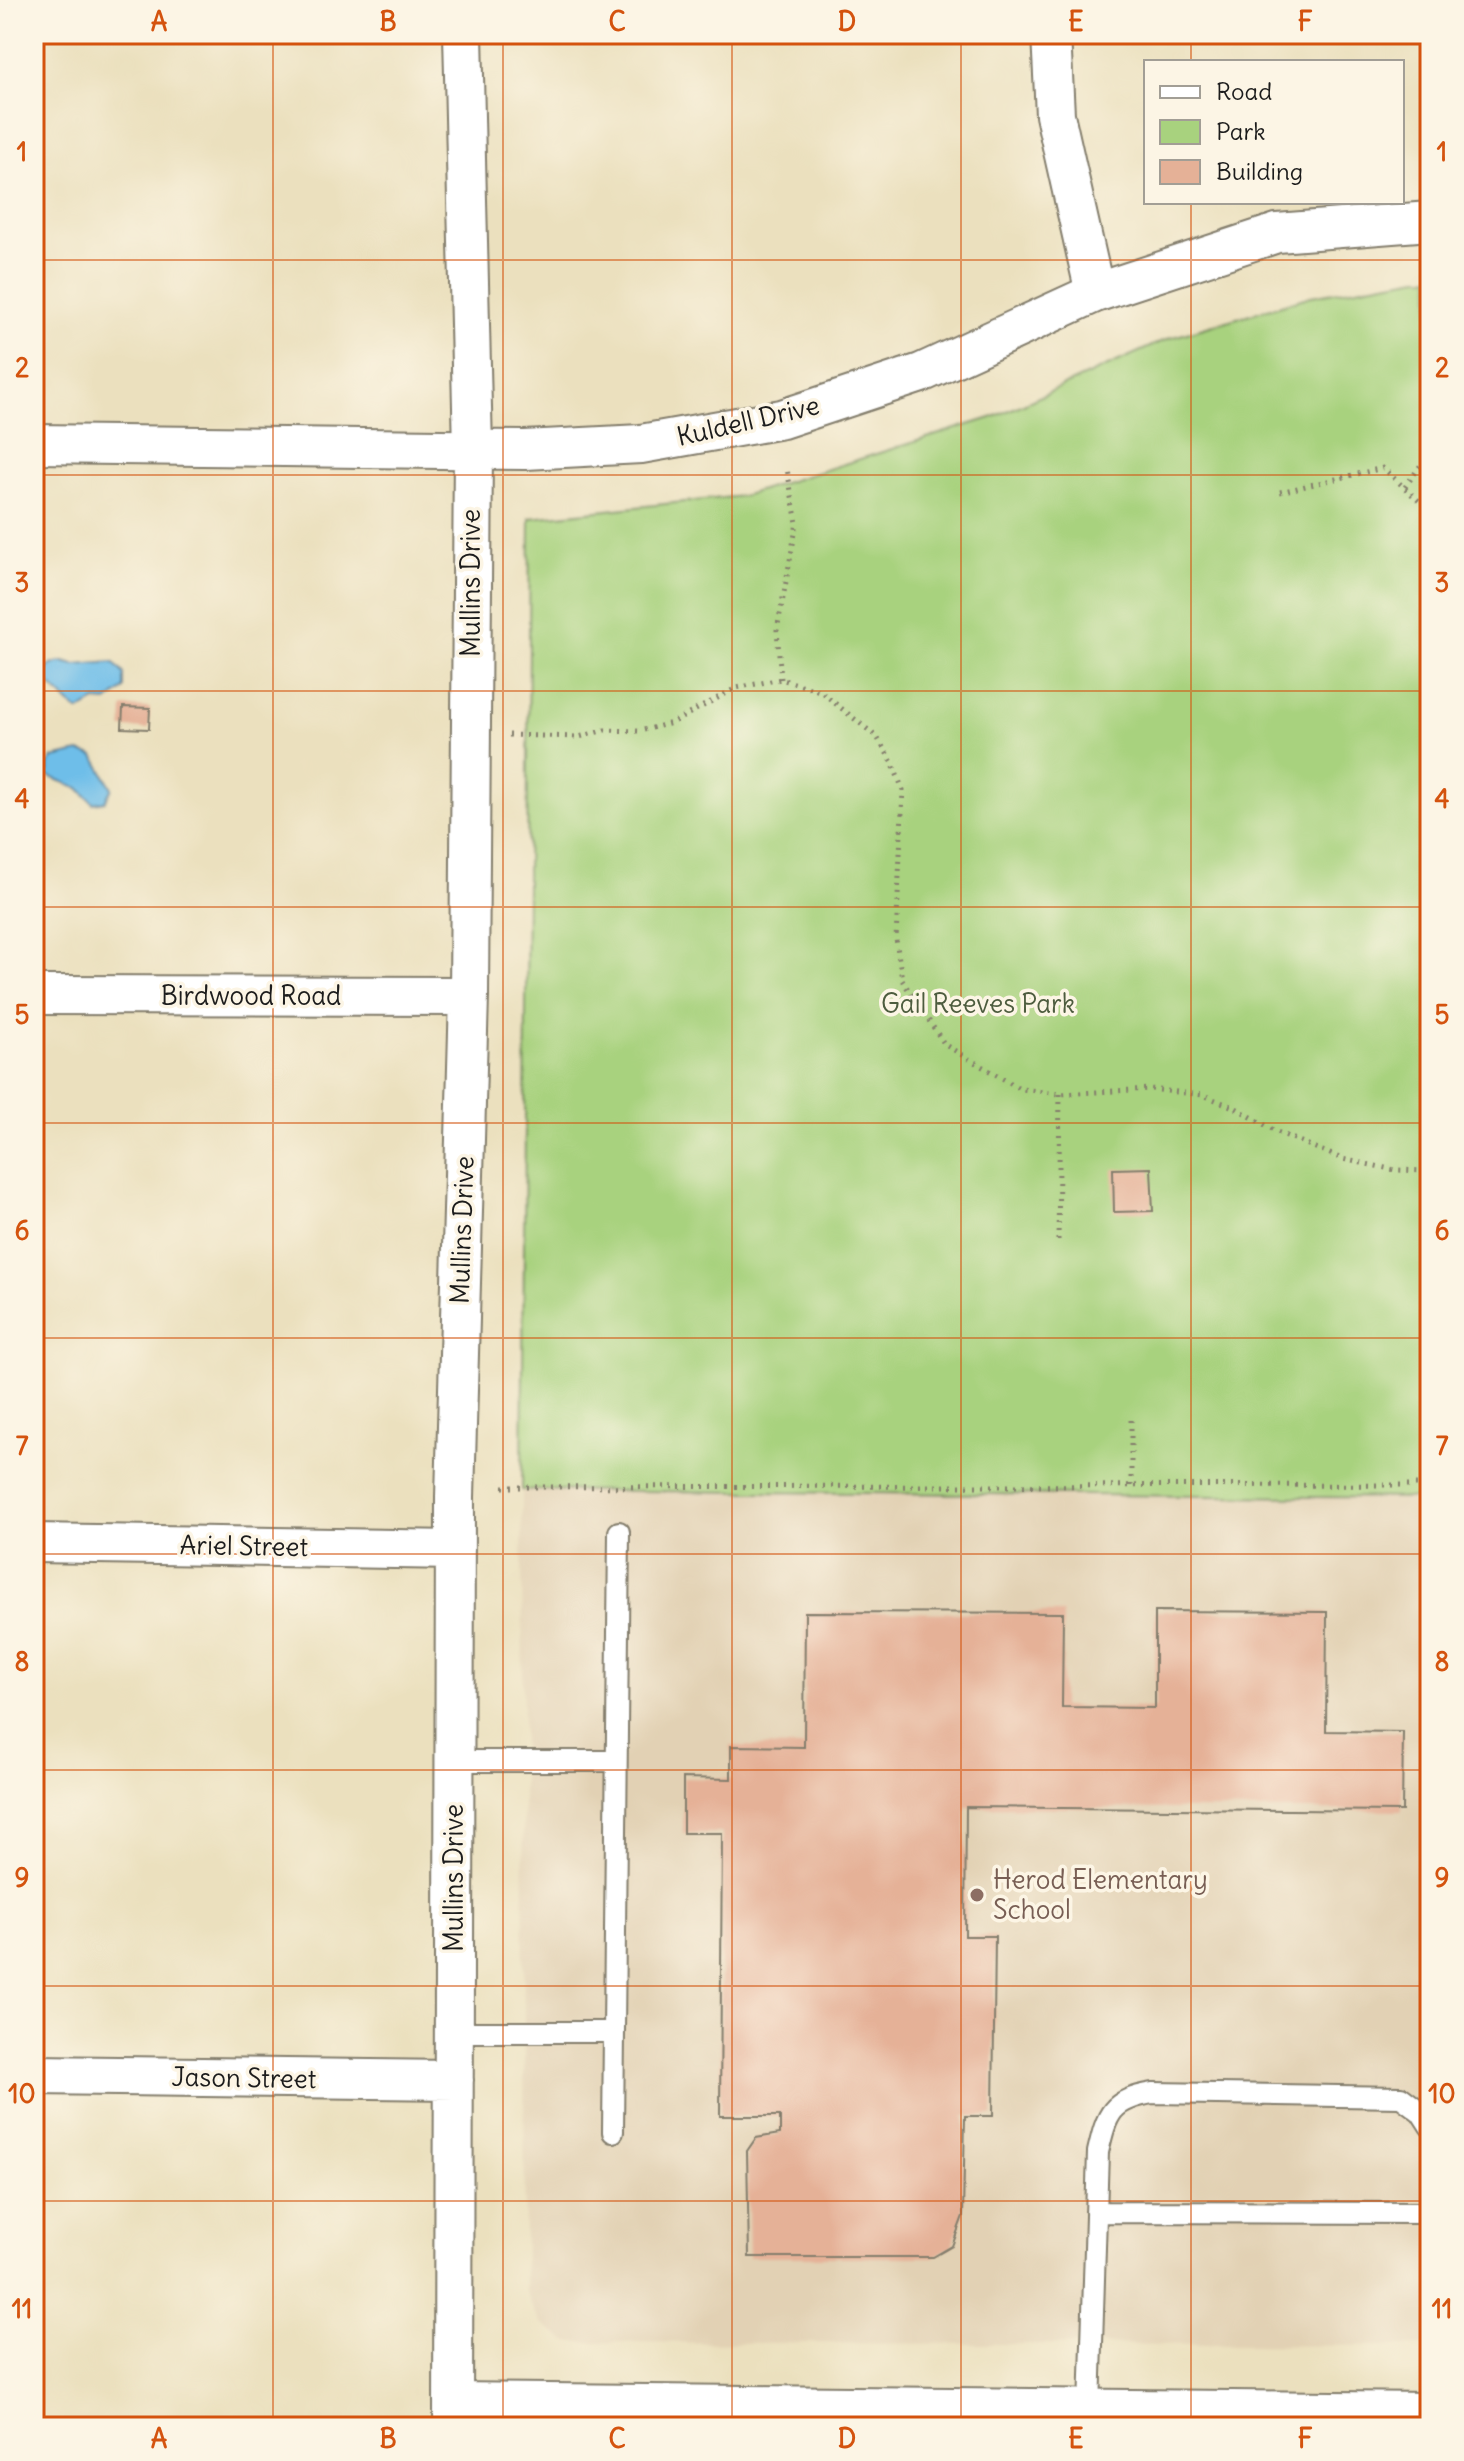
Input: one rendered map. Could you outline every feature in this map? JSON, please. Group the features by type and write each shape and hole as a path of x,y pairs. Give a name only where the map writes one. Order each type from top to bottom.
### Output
{"street":[{"name":"Mullins Drive","path":"453,2414 455,1550 469,996 473,449 463,34"},
{"path":"1051,34 1055,115 1095,293"},
{"name":"Kuldell Drive","path":"34,444 473,449 641,444 782,419 921,373 1095,293 1277,233 1430,221"},
{"name":"Birdwood Road","path":"34,995 469,996"},
{"name":"Ariel Street","path":"34,1543 455,1550"},
{"name":"Jason Street","path":"34,2075 454,2080"},
{"path":"453,2414 1090,2408 1430,2412"}],"lane":[{"path":"613,2132 619,1532"},
{"path":"454,1761 616,1761"},
{"path":"454,2032 614,2032"},
{"path":"1090,2408 1098,2152 1105,2120 1126,2097 1153,2093 1401,2097 1421,2112 1430,2126"},
{"path":"1096,2212 1430,2213"}],"path":[{"path":"1404,487 1430,452"},
{"path":"1280,492 1383,468 1430,511"},
{"path":"781,679 777,630 797,523 787,469"},
{"path":"505,735 579,737 605,730 640,731 672,723 736,688 781,679 820,691 845,708 877,737 892,762 903,790 896,939 902,980 945,1045 1021,1089 1060,1094 1150,1089 1203,1095 1236,1108 1277,1132 1342,1159 1395,1170 1430,1171"},
{"path":"1058,1240 1060,1094"},
{"path":"503,1487 1429,1485 1430,1270"},
{"path":"1131,1420 1131,1488"}],"shaded area":[{"name":"Herod Elementary School","path":"522,1490 1430,1498 1430,2346 569,2342 541,2324 525,2291"}],"green space":[{"name":"Gail Reeves Park","path":"1430,277 1430,1498 522,1490 530,518 742,496 994,417 1170,338 1311,296"}],"water":[{"path":"63,662 75,665 113,662 124,674 124,689 107,702 96,701 79,711 45,680 49,666"},
{"path":"79,752 94,756 112,788 105,801 93,803 79,788 48,776 48,764 53,758"}],"building":[{"path":"123,707 150,708 149,729 122,728"},
{"path":"1151,1168 1153,1211 1114,1212 1113,1169"},
{"path":"1155,1611 1327,1612 1326,1731 1403,1732 1402,1811 966,1807 965,1936 995,1936 993,2116 965,2116 963,2216 952,2246 933,2257 749,2257 747,2151 756,2138 780,2134 780,2116 720,2116 722,1833 683,1833 683,1778 731,1779 731,1746 804,1747 805,1612 1063,1613 1062,1707 1155,1708"}],"place":[{"name":"Herod Elementary School","path":"977,1895"}]}
